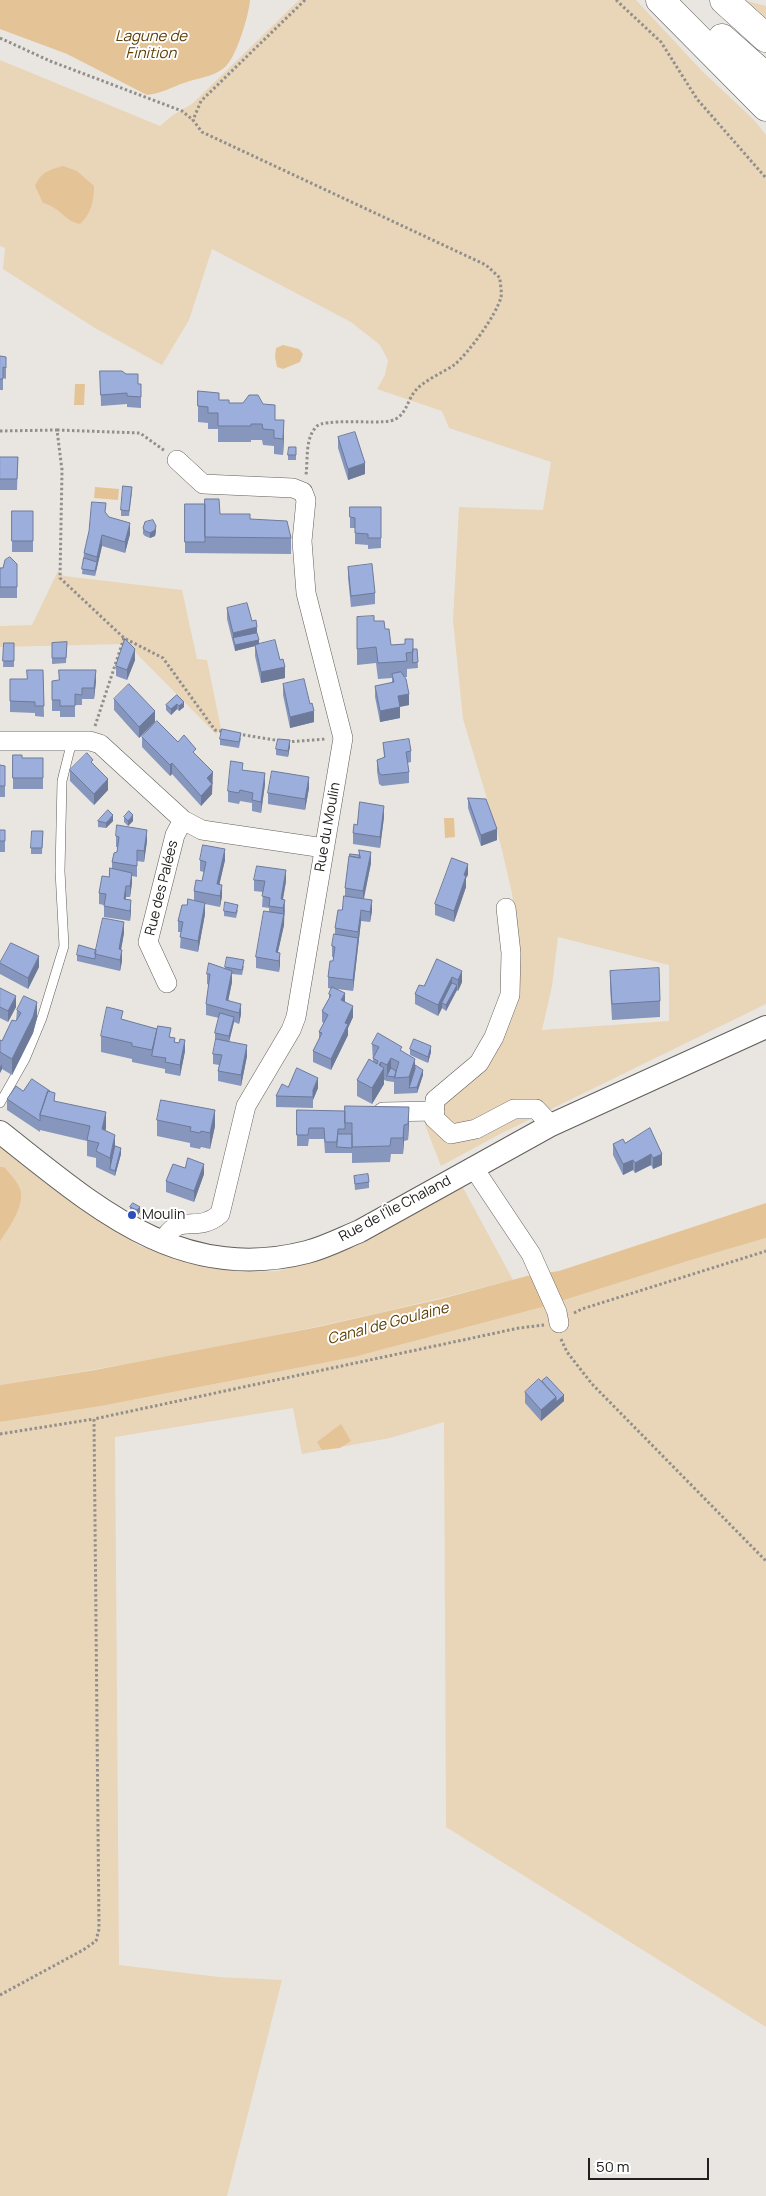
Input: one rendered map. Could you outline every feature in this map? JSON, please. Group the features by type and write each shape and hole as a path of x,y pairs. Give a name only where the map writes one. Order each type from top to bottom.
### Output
{"highway":[{"path":"660,0 766,107"},
{"path":"680,0 766,77"},
{"path":"724,0 766,38"}],"street":[{"path":"177,460 203,484 293,488 303,492"},
{"name":"Rue du Moulin","path":"162,1243 171,1228 180,1224 196,1225 212,1221 220,1214 246,1106 291,1030 296,1017 343,738 306,593 302,541 306,500 303,492"},
{"path":"0,741 81,741 100,744 183,820 202,830 324,848"},
{"name":"Rue des Palées","path":"166,983 148,942 175,834 183,820"},
{"path":"506,908 511,952 510,995 494,1037 479,1063 435,1100 434,1118 451,1134 476,1129 514,1109 536,1109 551,1125"},
{"name":"Rue de l'Île Chaland","path":"0,1132 108,1215 162,1243 204,1255 244,1260 269,1258 310,1251 360,1230 551,1125 766,1027"},
{"path":"369,1112 434,1111"},
{"path":"473,1167 530,1254 558,1318"}],"lane":[{"path":"0,1103 25,1059 42,1018 64,946 60,871 62,781 81,741"}],"path":[{"path":"193,120 201,101 305,0"},
{"path":"616,0 661,42 697,99 766,178"},
{"path":"0,38 50,61 182,112 193,120 202,132 486,265 500,278 501,296 494,316 456,364 416,390 402,415 391,420 322,422 316,426 308,443 308,461 303,492"},
{"path":"0,431 57,430 140,433 177,460"},
{"path":"57,430 62,470 60,578 124,638 163,658 215,730 285,742 343,738"},
{"path":"81,741 124,638"},
{"path":"0,1434 94,1419 519,1328 558,1318 766,1251"},
{"path":"558,1318 561,1339 567,1352 592,1384 766,1561"},
{"path":"0,1995 83,1950 96,1941 99,1929 94,1419"}],"shaded area":[{"path":"299,0 636,0 702,71 754,120 766,135 766,1004 502,1133 441,1166 425,1125 447,1101 484,1067 518,944 512,893 500,842 463,719 453,620 459,507 543,510 551,462 449,428 442,411 377,389 385,375 388,360 380,345 351,322 212,249 189,320 162,365 95,328 3,269 5,248 0,246 0,60 160,126 173,115 192,104","holes":["558,937 669,965 669,1021 542,1030 552,986"]},
{"path":"747,1 766,6 766,18"},
{"path":"58,571 64,576 182,590 197,659 207,660 221,729 216,734 131,648 122,644 0,647 0,626 32,625"},
{"path":"0,1144 72,1196 83,1210 140,1246 195,1263 241,1272 278,1271 325,1258 381,1232 437,1196 461,1184 513,1280 386,1311 258,1339 0,1385 0,1242 16,1213 4,1167 0,1167"},
{"path":"766,1238 766,2027 446,1827 444,1422 390,1438 302,1454 293,1408 115,1437 119,1965 219,1977 282,1980 227,2196 0,2196 0,1422 101,1406 354,1357 539,1308"}],"water":[{"name":"Lagune de Finition","path":"0,0 250,0 237,46 229,63 224,68 210,75 147,95 67,54 0,29"},
{"path":"63,166 77,171 94,186 91,207 87,216 80,224 70,220 55,208 43,203 35,186 46,172"},
{"path":"283,345 299,349 303,354 300,362 283,369 277,367 276,348"},
{"path":"75,384 85,384 84,405 74,405"},
{"path":"95,487 119,489 118,500 94,498"},
{"path":"444,818 454,818 455,837 445,838"},
{"path":"0,1167 4,1167 15,1180 21,1191 21,1200 17,1213 0,1242"},
{"name":"Canal de Goulaine","path":"766,1203 766,1238 539,1308 354,1357 101,1406 0,1422 0,1385 95,1370 318,1327 441,1299 527,1276 559,1271"},
{"path":"341,1424 351,1441 340,1448 322,1450 317,1442"}],"building":[{"path":"0,356 6,357 6,368 3,367 3,379 0,379"},
{"path":"100,371 122,371 126,374 138,374 138,384 141,384 141,397 127,396 127,393 101,395"},
{"path":"198,391 219,393 219,400 229,400 229,403 243,403 249,395 258,395 263,404 275,405 275,420 284,420 283,439 274,438 274,430 263,429 262,424 218,426 218,413 208,413 208,407 198,406"},
{"path":"355,432 365,463 348,469 338,437"},
{"path":"289,447 296,447 296,455 288,455"},
{"path":"0,457 18,457 17,479 0,479"},
{"path":"123,486 132,487 129,511 121,510"},
{"path":"205,499 219,499 220,514 250,514 250,519 287,521 291,538 205,537"},
{"path":"92,502 106,503 105,512 109,517 130,523 125,542 102,535 97,557 84,553 89,531"},
{"path":"185,504 205,504 205,542 185,542"},
{"path":"350,507 381,507 381,538 368,538 368,534 355,533 355,518 350,517"},
{"path":"12,511 33,511 33,541 12,541"},
{"path":"153,520 156,526 155,530 150,533 145,531 143,528 145,522"},
{"path":"10,557 17,564 17,587 0,587 0,568 3,568 5,560"},
{"path":"84,558 97,562 95,571 82,569"},
{"path":"372,564 375,593 351,596 348,567"},
{"path":"247,603 252,621 256,620 257,627 233,633 227,608"},
{"path":"374,616 374,621 384,621 385,629 389,629 391,645 405,644 405,639 413,639 413,652 406,653 407,661 378,663 376,647 357,649 357,617"},
{"path":"257,633 259,640 235,645 233,638"},
{"path":"125,639 135,649 127,670 116,666"},
{"path":"275,640 280,660 283,659 285,667 261,672 255,645"},
{"path":"67,642 66,658 52,658 52,643"},
{"path":"4,643 14,643 14,661 3,661"},
{"path":"413,649 417,649 418,662 413,663"},
{"path":"27,670 43,670 44,706 35,706 35,702 10,701 10,679 27,679"},
{"path":"59,670 96,670 94,688 82,688 82,695 75,694 75,706 60,706 60,700 52,700 52,681 59,680"},
{"path":"401,672 406,679 409,694 398,696 400,707 380,711 375,686 394,682 392,674"},
{"path":"304,679 310,704 312,703 314,711 290,717 283,684"},
{"path":"129,684 155,711 139,727 114,699"},
{"path":"177,695 184,702 179,706 177,704 171,709 166,705"},
{"path":"157,721 178,742 184,735 196,749 193,752 213,772 207,778 212,784 201,796 172,763 170,765 142,737"},
{"path":"222,729 241,733 239,742 220,739"},
{"path":"278,739 290,740 288,751 276,749"},
{"path":"409,739 411,751 406,752 409,772 382,775 379,773 377,760 385,757 383,743"},
{"path":"87,753 93,760 91,762 108,779 94,794 70,770"},
{"path":"13,755 22,755 22,758 43,758 43,778 13,778"},
{"path":"231,761 243,763 242,770 265,773 261,802 252,800 253,793 240,790 239,793 228,791"},
{"path":"0,765 5,766 5,786 0,786"},
{"path":"272,771 309,777 305,799 268,793"},
{"path":"468,798 486,799 497,829 481,835"},
{"path":"360,802 384,806 380,837 353,833 354,824 357,825"},
{"path":"108,810 113,815 106,823 98,821"},
{"path":"129,811 133,815 128,821 124,817"},
{"path":"117,825 147,830 144,851 137,850 137,866 112,862 114,853 117,852 119,837 116,836"},
{"path":"0,830 5,830 5,841 0,841"},
{"path":"32,831 43,831 42,848 31,848"},
{"path":"203,845 225,849 217,884 222,885 220,896 194,891 196,880 202,881 206,862 200,860"},
{"path":"359,850 371,852 363,891 345,888 349,856 360,858"},
{"path":"350,854 359,855 359,858 350,856"},
{"path":"452,858 468,864 464,875 466,876 454,911 435,904"},
{"path":"257,866 286,870 281,899 285,900 283,908 269,906 270,898 262,896 265,881 254,880"},
{"path":"110,868 132,873 130,886 126,886 124,899 131,900 130,911 104,906 106,894 99,893 102,876 109,877"},
{"path":"344,896 372,900 370,912 361,910 358,932 335,928 338,910 342,910"},
{"path":"188,899 205,903 198,941 180,937 183,922 178,921 182,905 187,905"},
{"path":"225,902 238,905 236,913 224,911"},
{"path":"264,911 284,914 276,952 280,953 279,961 256,957"},
{"path":"103,918 124,922 119,949 122,950 120,960 95,954"},
{"path":"334,934 358,938 353,980 328,977 330,961 333,961 335,947 332,946"},
{"path":"11,943 39,956 28,978 0,963"},
{"path":"79,945 96,950 95,959 77,955"},
{"path":"227,957 244,960 242,970 225,967"},
{"path":"437,959 462,971 458,980 452,977 438,1005 415,994 419,985 424,986"},
{"path":"209,963 232,971 226,1000 241,1004 239,1013 206,1004 210,974 207,974"},
{"path":"659,968 660,1001 612,1004 610,971"},
{"path":"452,983 457,985 446,1005 442,1003"},
{"path":"332,987 345,993 341,1000 353,1006 345,1023 348,1024 331,1059 313,1051 322,1033 319,1032 328,1015 322,1011 331,995 329,994"},
{"path":"0,988 16,996 8,1011 0,1007"},
{"path":"24,996 37,1002 33,1017 12,1059 0,1052 0,1040 2,1041 12,1020 16,1021 21,1013 17,1010"},
{"path":"107,1007 123,1011 121,1019 157,1029 152,1050 101,1036"},
{"path":"220,1013 234,1017 229,1036 215,1033"},
{"path":"158,1026 171,1028 169,1037 175,1038 174,1042 179,1043 180,1039 185,1040 180,1065 165,1062 166,1058 152,1056"},
{"path":"378,1033 402,1047 400,1050 415,1059 409,1077 394,1078 399,1062 391,1058 387,1065 381,1062 379,1065 384,1068 372,1088 357,1080 369,1059 377,1064 378,1061 373,1058 379,1047 372,1044"},
{"path":"216,1039 247,1045 241,1075 218,1071 222,1055 213,1054"},
{"path":"414,1039 431,1046 428,1057 410,1049"},
{"path":"415,1065 423,1070 417,1087 409,1088 415,1069"},
{"path":"297,1068 318,1078 313,1090 313,1097 276,1096 282,1084 288,1087"},
{"path":"391,1068 396,1071 395,1077 387,1076"},
{"path":"32,1079 50,1091 48,1091 40,1115 40,1121 7,1099 16,1086 23,1091"},
{"path":"48,1091 55,1093 54,1101 106,1112 102,1129 115,1135 110,1158 96,1151 99,1143 87,1140 90,1126 40,1115"},
{"path":"161,1100 215,1110 210,1133 190,1131 191,1127 157,1120"},
{"path":"345,1106 409,1107 408,1124 404,1125 403,1138 391,1138 390,1146 352,1147 352,1123 345,1123"},
{"path":"297,1110 345,1111 345,1129 338,1129 337,1142 325,1142 324,1128 309,1128 308,1135 297,1135"},
{"path":"650,1128 662,1154 653,1158 651,1154 635,1163 633,1160 623,1164 613,1144 623,1139 625,1143"},
{"path":"338,1134 352,1134 352,1148 337,1147"},
{"path":"115,1146 121,1148 115,1171 110,1169"},
{"path":"188,1158 204,1164 194,1191 166,1181 173,1164 185,1168"},
{"path":"368,1174 369,1182 355,1184 354,1176"},
{"path":"133,1203 140,1207 137,1210 130,1207"},
{"path":"547,1377 564,1395 556,1402 556,1397 542,1381"},
{"path":"539,1379 556,1397 541,1410 525,1392"}],"place":[{"name":"Moulin","path":"132,1215"}]}
